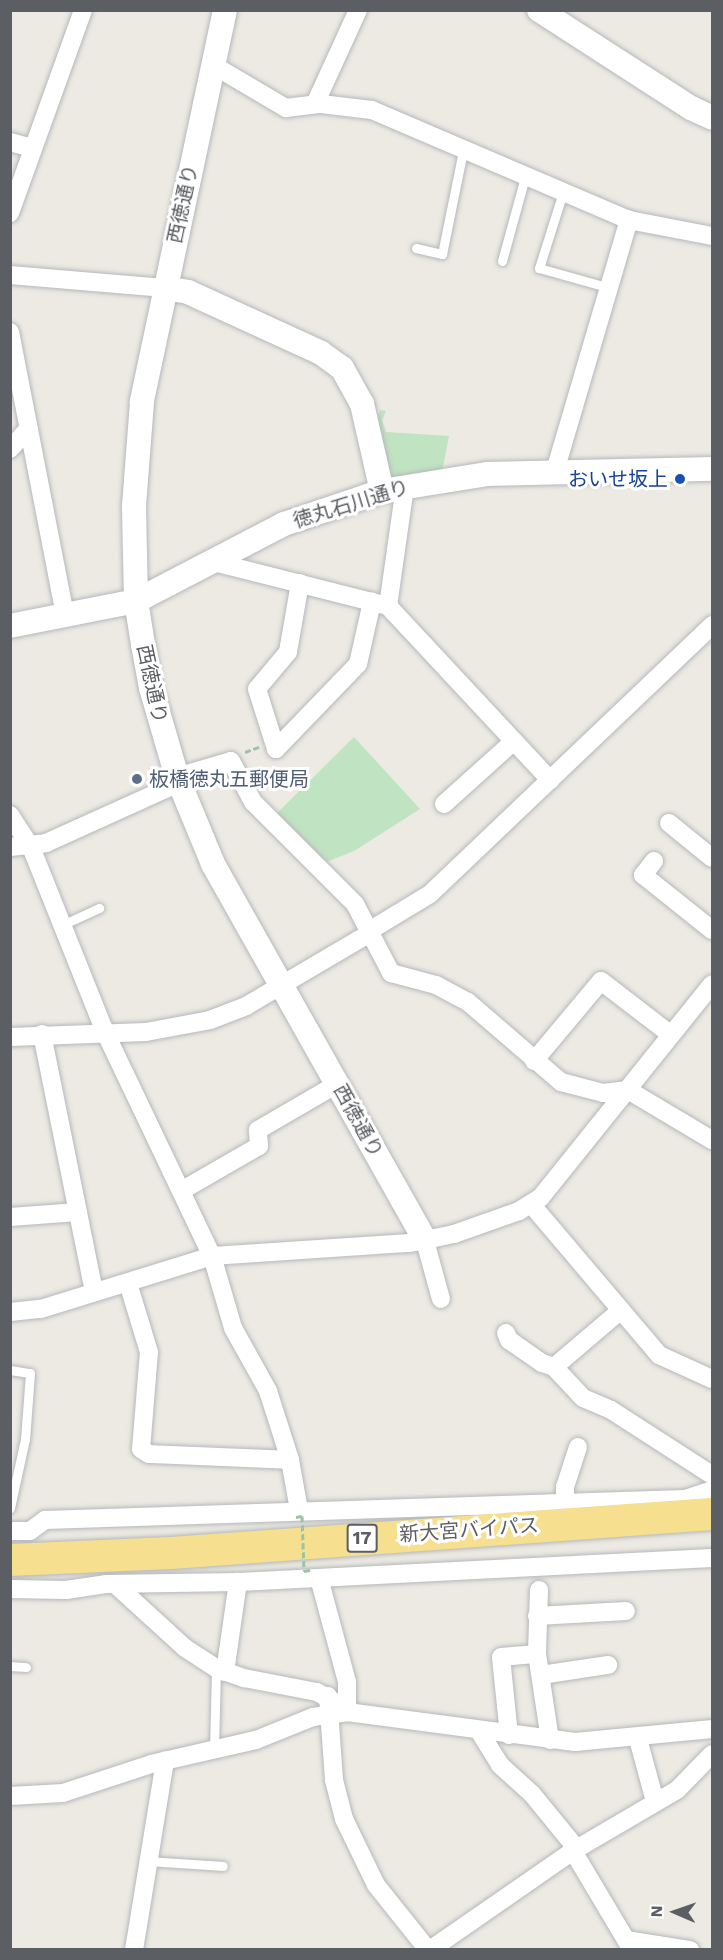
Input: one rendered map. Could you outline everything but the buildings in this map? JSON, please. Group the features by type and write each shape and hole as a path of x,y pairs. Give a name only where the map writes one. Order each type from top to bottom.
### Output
{"highway":[{"name":"新大宮バイパス","path":"10,1560 171,1552 712,1514"},
{"name":"新大宮バイパス","path":"10,1572 176,1567 434,1546 712,1533"}],"street":[{"path":"10,213 83,10"},
{"name":"西徳通り","path":"225,10 164,288 138,439 134,507 136,601 151,688 178,780 213,864 425,1240 441,1299"},
{"path":"315,104 358,10"},
{"path":"539,10 691,108 712,118"},
{"path":"213,65 286,108 315,104 372,110 629,220 712,237"},
{"path":"10,142 32,148"},
{"path":"555,471 629,220"},
{"path":"10,275 164,288 199,297 321,353 342,368 362,404 394,488 380,604 358,664 276,749 268,743 257,689 288,651 300,583"},
{"path":"10,332 65,615"},
{"path":"10,449 29,428"},
{"name":"徳丸石川通り","path":"10,626 136,601 284,524 394,488 475,475 555,471 712,469"},
{"path":"210,561 380,604 549,780"},
{"path":"10,1037 42,1034 146,1032 210,1020 246,1006 430,894 712,625"},
{"path":"444,804 513,741"},
{"path":"10,847 31,847 178,780 236,758 253,802 355,904 391,973 436,986 468,1002 561,1082 603,1092 628,1090 712,1140"},
{"path":"10,815 31,847 105,1032 212,1256 233,1328 268,1391 290,1460 297,1513"},
{"path":"669,823 712,858"},
{"path":"654,861 643,874 712,930"},
{"path":"534,1061 601,981 672,1035"},
{"path":"10,1312 41,1309 212,1256 425,1240 531,1204 628,1090 712,984"},
{"path":"42,1034 94,1292"},
{"path":"181,1191 259,1146 258,1130 338,1084"},
{"path":"531,1204 659,1355 712,1378"},
{"path":"10,1217 78,1212"},
{"path":"128,1283 149,1352 141,1449 148,1454 290,1460"},
{"path":"555,1367 621,1310"},
{"path":"506,1333 510,1340 542,1363 555,1367 583,1398 611,1410 712,1475"},
{"path":"565,1502 565,1487 578,1447"},
{"path":"686,1499 712,1490"},
{"path":"10,1531 30,1531 45,1520 712,1499"},
{"path":"10,1589 66,1590 115,1584 238,1582 315,1574 712,1558"},
{"path":"315,1574 347,1683 338,1713 334,1780 354,1845 376,1885 429,1950 575,1850 677,1790 712,1754"},
{"path":"221,1670 238,1582"},
{"path":"115,1584 185,1648 221,1670 328,1696 338,1713"},
{"path":"539,1590 537,1654 550,1740"},
{"path":"537,1616 626,1611"},
{"path":"509,1735 501,1657 537,1654"},
{"path":"541,1675 608,1665"},
{"path":"10,1796 63,1793 165,1761 214,1750 338,1713 550,1740 638,1739 712,1729"},
{"path":"479,1731 500,1765 532,1794 575,1850 629,1945 690,1950"},
{"path":"638,1739 655,1801"},
{"path":"134,1950 165,1761"}],"lane":[{"path":"416,248 442,254 463,150"},
{"path":"502,261 525,177"},
{"path":"562,192 539,268 610,288"},
{"path":"62,925 99,908"},
{"path":"10,1370 30,1373 25,1439 10,1508"},
{"path":"10,1666 26,1667"},
{"path":"214,1750 221,1670"},
{"path":"148,1861 223,1866"}],"path":[{"path":"236,758 268,743"},
{"path":"297,1513 302,1516 304,1571 315,1574"}],"green space":[{"path":"380,410 386,411 382,420 386,432 449,436 442,472 389,481 377,420"},
{"path":"354,737 420,809 354,851 321,864 273,817"}],"place":[{"name":"おいせ坂上","path":"680,479"},
{"name":"板橋徳丸五郵便局","path":"137,779"}]}
